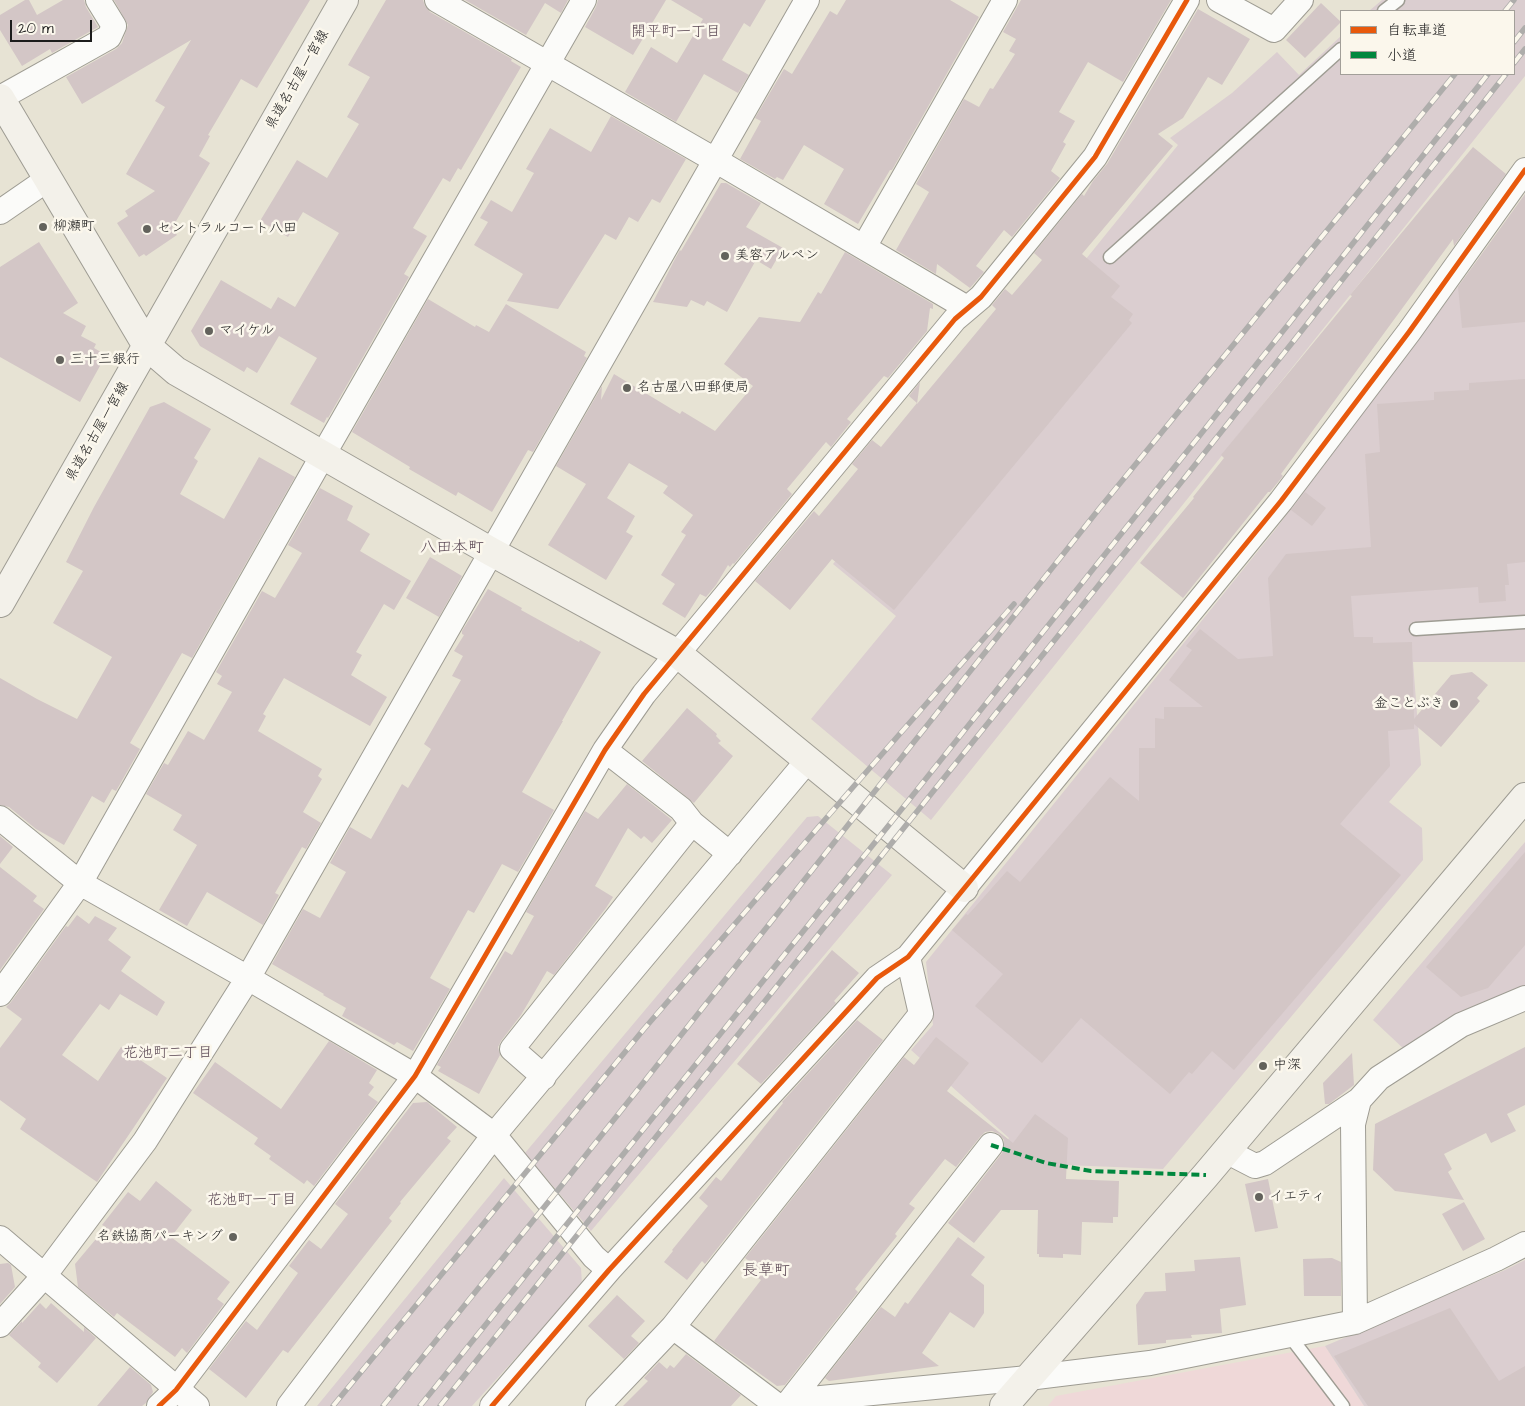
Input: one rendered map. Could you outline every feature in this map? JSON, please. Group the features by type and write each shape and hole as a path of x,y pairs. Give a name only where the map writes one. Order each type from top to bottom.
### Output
{"street":[{"path":"98,0 114,26 109,38 0,98 147,346 176,371 490,551 678,654 964,888"},
{"name":"県道名古屋一宮線","path":"0,603 344,0"},
{"path":"437,0 967,308"},
{"path":"0,994 80,883 322,455 584,0"},
{"path":"0,1325 44,1276 145,1140 248,978 490,551 807,0"},
{"path":"864,247 1005,0"},
{"path":"159,1406 176,1390 415,1076 605,750 644,694 955,320 980,297 1095,157 1186,0"},
{"path":"1219,0 1274,30 1301,0"},
{"path":"492,1406 609,1270 877,978 908,957 1281,501 1409,332 1525,170"},
{"path":"0,212 48,179"},
{"path":"605,750 681,808 692,823 730,854"},
{"path":"289,1406 494,1135 808,760"},
{"path":"1004,1406 1226,1151 1525,797"},
{"path":"0,818 80,883 248,978 415,1076 494,1135 594,1257 609,1270"},
{"path":"544,1077 512,1049 692,823"},
{"path":"598,1406 673,1328 922,1014 908,957"},
{"path":"1226,1151 1255,1166 1265,1164 1359,1100 1379,1078 1461,1025 1525,998"},
{"path":"1355,1322 1353,1124 1359,1100"},
{"path":"785,1404 991,1145"},
{"path":"0,1238 197,1406"},
{"path":"673,1328 785,1404 1150,1363 1355,1322 1496,1259 1525,1244"}],"lane":[{"path":"1385,10 1398,0"},
{"path":"1110,257 1340,50"},
{"path":"1416,629 1525,622"},
{"path":"1289,1335 1343,1406"}],"shaded area":[{"path":"1382,0 1525,0 1525,76 931,820 811,719 896,616 833,564 855,537 859,540 1178,145 1170,138 1232,93 1277,52 1299,75 1340,37 1340,75 1515,75 1515,10 1370,10"},
{"path":"1525,197 1525,662 1413,662 1421,765 1389,802 1422,828 1423,860 1163,1169 1066,1165 1004,1145 1009,1138 911,1050 933,1025 926,962 1275,530"},
{"path":"818,816 892,875 591,1231 525,1153 807,817"},
{"path":"1525,842 1525,989 1405,1050 1373,1020"},
{"path":"504,1178 581,1268 582,1285 472,1406 317,1406"},
{"path":"1525,1260 1525,1406 1364,1406 1325,1346 1505,1270"},
{"path":"1325,1346 1364,1406 1048,1406 1056,1396"}],"building":[{"path":"25,0 29,0 37,15 63,0 84,0 98,27 52,53 50,49 22,66 0,30 0,15"},
{"path":"114,0 310,0 257,88 241,79 208,135 210,136 199,156 210,163 172,228 177,235 146,256 144,254 139,257 117,223 128,216 125,211 155,191 126,174 165,107 155,101 191,40 82,104 66,77 116,49 122,43 128,25"},
{"path":"386,0 423,0 430,12 512,59 511,61 521,67 461,170 458,168 450,182 443,178 413,228 427,236 404,274 409,277 324,423 290,404 317,358 279,336 257,373 247,367 244,372 200,346 191,331 221,280 271,309 278,297 295,307 339,233 303,212 288,237 260,221 297,160 327,178 359,124 347,117 370,77 348,65"},
{"path":"465,0 568,0 561,13 545,3 526,35"},
{"path":"598,0 666,0 633,55 585,27"},
{"path":"671,0 766,0 750,27 744,23 722,60 749,75 738,93 704,74 676,122 625,92 651,47 677,63 703,19"},
{"path":"846,0 950,0 979,17 892,170 890,170 858,224 824,204 844,169 804,145 783,180 777,177 775,179 740,159 761,121 755,118 784,69 792,74 830,11 837,15"},
{"path":"1021,0 1171,0 1123,82 1088,62 1059,112 1075,121 1063,142 1066,144 1051,171 1060,178 1012,237 1004,230 976,266 984,272 970,288 937,264 936,274 896,250 929,192 916,184 964,99 979,107 990,88 993,89 1015,54 1009,51 1016,39 1003,32"},
{"path":"1321,3 1340,21 1305,58 1286,40"},
{"path":"1198,9 1250,39 1222,85 1208,77 1183,118 1158,134 1173,146 1082,254 1120,286 1111,297 1133,314 1129,320 1132,323 894,610 832,559 790,610 755,581 814,511 819,516 858,469 852,464 872,440 881,447 917,403 909,396 920,382 917,404 996,309 992,305 1005,289 1012,295 1042,260 1034,253 1082,194 1084,196 1107,164"},
{"path":"611,116 686,159 660,203 652,199 638,222 629,217 616,240 605,234 558,309 507,301 523,274 474,245 488,222 480,218 491,200 512,212 534,173 526,169 550,128 591,152"},
{"path":"1473,147 1506,174 1454,246 1453,239 1281,474 1283,476 1183,598 1140,563 1194,498 1224,458 1221,455"},
{"path":"721,183 726,183 761,203 746,227 783,248 771,269 756,260 727,312 707,301 704,306 691,300 687,307 653,302 680,250"},
{"path":"1525,194 1525,322 1462,328 1458,287"},
{"path":"39,242 78,303 63,313 86,326 81,336 96,344 94,348 106,355 80,402 0,357 0,267"},
{"path":"845,252 933,304 933,309 930,308 927,331 888,378 884,376 847,419 851,422 831,447 826,442 787,489 792,494 734,564 730,567 728,565 706,597 700,594 685,618 662,604 675,584 661,575 686,535 681,532 693,515 663,493 668,486 629,463 607,498 635,516 626,532 633,536 606,580 548,545 586,484 556,466 602,386 601,400 614,374 680,414 682,411 715,431 753,386 724,364 759,317 800,322 818,292 821,294"},
{"path":"428,299 475,327 476,325 489,332 506,304 586,352 584,356 587,358 533,452 528,450 492,512 458,492 456,496 409,469 410,467 352,432"},
{"path":"1525,379 1525,562 1507,564 1509,585 1505,585 1506,601 1479,603 1478,587 1351,596 1354,637 1373,637 1373,643 1412,642 1414,719 1451,675 1472,672 1488,685 1477,698 1480,701 1441,747 1414,724 1414,729 1388,731 1390,766 1340,824 1401,875 1234,1070 1212,1051 1192,1074 1189,1072 1170,1094 1081,1018 1042,1063 975,1006 1003,974 952,930 1007,871 1020,882 1110,777 1139,801 1139,748 1155,748 1155,718 1164,719 1164,707 1203,707 1169,680 1192,650 1186,646 1200,629 1238,659 1273,656 1268,578 1286,554 1371,547 1365,454 1380,452 1377,404 1434,400 1434,392 1469,390 1469,383"},
{"path":"164,402 211,429 194,458 198,461 180,494 224,519 259,457 295,477 192,658 182,653 130,743 140,749 116,791 112,789 104,803 92,796 64,845 36,829 9,807 0,805 0,678 77,719 112,657 53,623 83,571 66,562 94,507 150,407"},
{"path":"320,488 353,506 347,520 370,534 360,551 411,581 394,610 384,604 356,652 362,655 351,675 387,697 370,726 284,678 263,714 266,716 258,731 322,769 318,776 322,779 303,812 321,823 306,849 302,847 275,893 279,895 263,925 207,892 187,926 159,910 197,845 173,830 182,815 146,794 164,763 168,765 188,731 204,740 232,692 217,684 222,676 216,672 262,591 275,598 302,553 288,545"},
{"path":"1305,492 1326,508 1312,526 1291,510"},
{"path":"430,557 462,576 439,617 406,598"},
{"path":"488,589 522,608 521,610 601,652 522,792 554,810 518,872 502,864 474,913 468,910 430,978 450,989 413,1051 397,1042 394,1045 342,1016 346,1008 272,964 303,909 320,918 346,872 330,863 350,827 371,839 402,784 408,788 431,749 424,744 461,680 452,676 463,656 454,651 464,635 462,631"},
{"path":"687,708 717,734 716,736 721,741 718,743 733,756 694,803 642,761"},
{"path":"627,784 672,820 652,843 644,836 641,839 628,828 595,886 613,897 554,975 547,971 521,1015 501,1041 498,1047 500,1055 479,1094 438,1071 441,1067 437,1065 505,951 512,955 534,916 526,912 585,811 598,819"},
{"path":"0,836 13,847 0,864"},
{"path":"1525,852 1525,945 1488,988 1461,997 1426,967"},
{"path":"0,867 37,896 33,901 44,909 0,970"},
{"path":"77,915 89,924 95,916 117,928 108,940 131,957 121,971 165,1002 157,1016 120,994 109,1010 100,1004 62,1055 98,1081 121,1047 167,1078 97,1182 20,1129 26,1119 0,1100 0,1048 22,1019 6,1007 66,926 68,927"},
{"path":"832,950 859,973 834,1001 836,1003 761,1084 737,1064"},
{"path":"857,1020 883,1040 705,1264 702,1261 687,1280 664,1262 708,1206 699,1198 716,1177 721,1181 782,1102"},
{"path":"936,1037 969,1063 947,1091 1013,1143 1035,1114 1068,1138 1066,1179 1119,1181 1118,1217 1113,1217 1113,1223 1082,1222 1081,1255 1063,1254 1063,1258 1039,1257 1039,1254 1037,1254 1038,1210 1001,1210 974,1243 948,1223 1002,1153 1004,1140 999,1134 992,1131 985,1132 956,1167 945,1159 909,1204 915,1208 895,1234 897,1236 855,1289 858,1292 785,1385 777,1386 714,1341 761,1280 758,1278 763,1271 745,1258 904,1057 914,1065"},
{"path":"329,1041 377,1070 369,1083 374,1087 368,1095 378,1102 314,1186 307,1180 304,1184 269,1159 271,1156 254,1144 258,1138 193,1093 215,1062 281,1109"},
{"path":"1525,1047 1525,1105 1507,1114 1516,1131 1491,1143 1486,1133 1444,1154 1452,1169 1448,1172 1464,1200 1395,1191 1373,1170 1375,1124"},
{"path":"1352,1053 1354,1085 1329,1104 1325,1104 1323,1083"},
{"path":"427,1102 457,1127 447,1138 451,1141 400,1202 389,1218 392,1221 288,1353 283,1350 246,1398 209,1369 246,1321 257,1330 298,1273 289,1266 309,1240 321,1249 348,1214 335,1204 413,1103"},
{"path":"1268,1179 1278,1228 1255,1232 1245,1184"},
{"path":"156,1181 192,1210 171,1237 230,1282 217,1299 224,1304 187,1353 182,1348 175,1357 117,1313 114,1317 78,1287 75,1264 106,1227 102,1225 128,1192 140,1201"},
{"path":"1464,1202 1485,1239 1463,1251 1442,1214"},
{"path":"958,1237 985,1257 971,1275 984,1285 984,1313 974,1328 950,1312 922,1353 939,1366 829,1381 825,1378 881,1307 895,1317 905,1302 908,1304"},
{"path":"1240,1257 1246,1305 1220,1309 1222,1333 1191,1335 1192,1338 1166,1340 1166,1343 1138,1345 1136,1305 1145,1292 1166,1291 1165,1273 1195,1271 1194,1260"},
{"path":"1332,1258 1341,1262 1341,1296 1304,1296 1303,1259"},
{"path":"8,1263 11,1265 15,1287 0,1304 0,1264"},
{"path":"617,1295 645,1321 631,1336 639,1343 624,1359 588,1326"},
{"path":"40,1303 46,1309 51,1303 84,1332 84,1327 96,1338 57,1383 38,1367 41,1363 9,1335"},
{"path":"1450,1308 1499,1381 1525,1366 1525,1406 1368,1406 1334,1356"},
{"path":"686,1354 741,1395 731,1406 623,1406 648,1381 644,1378 659,1362 667,1369 670,1365 674,1368"},
{"path":"130,1367 151,1385 153,1392 146,1403 142,1406 97,1406"}],"railway":[{"path":"1506,10 1514,0"},
{"path":"1515,41 1525,28"},
{"path":"1515,62 1525,49"},
{"path":"383,1406 562,1185 1099,509 1454,75"},
{"path":"420,1406 889,825 1487,75"},
{"path":"440,1406 1175,490 1505,75"},
{"path":"333,1406 644,1029 1014,604"}],"marked path":[{"path":"991,1145 1046,1163 1091,1171 1206,1175"}],"cycle path":[{"path":"159,1406 176,1390 415,1076 605,750 644,694 955,319 981,297 1095,157 1187,0"},
{"path":"492,1406 609,1270 877,978 908,957 1281,501 1409,332 1525,170"}],"place":[{"name":"柳瀬町","path":"43,227"},
{"name":"セントラルコート八田","path":"147,229"},
{"name":"美容アルペン","path":"725,256"},
{"name":"マイケル","path":"209,331"},
{"name":"三十三銀行","path":"60,360"},
{"name":"名古屋八田郵便局","path":"627,388"},
{"name":"金ことぶき","path":"1454,704"},
{"name":"中深","path":"1263,1066"},
{"name":"イエティ","path":"1259,1197"},
{"name":"名鉄協商パーキング","path":"233,1237"}],"district":[{"name":"開平町一丁目","path":"676,33"},
{"name":"八田本町","path":"452,549"},
{"name":"花池町二丁目","path":"168,1054"},
{"name":"花池町一丁目","path":"252,1201"},
{"name":"長草町","path":"766,1272"}]}
